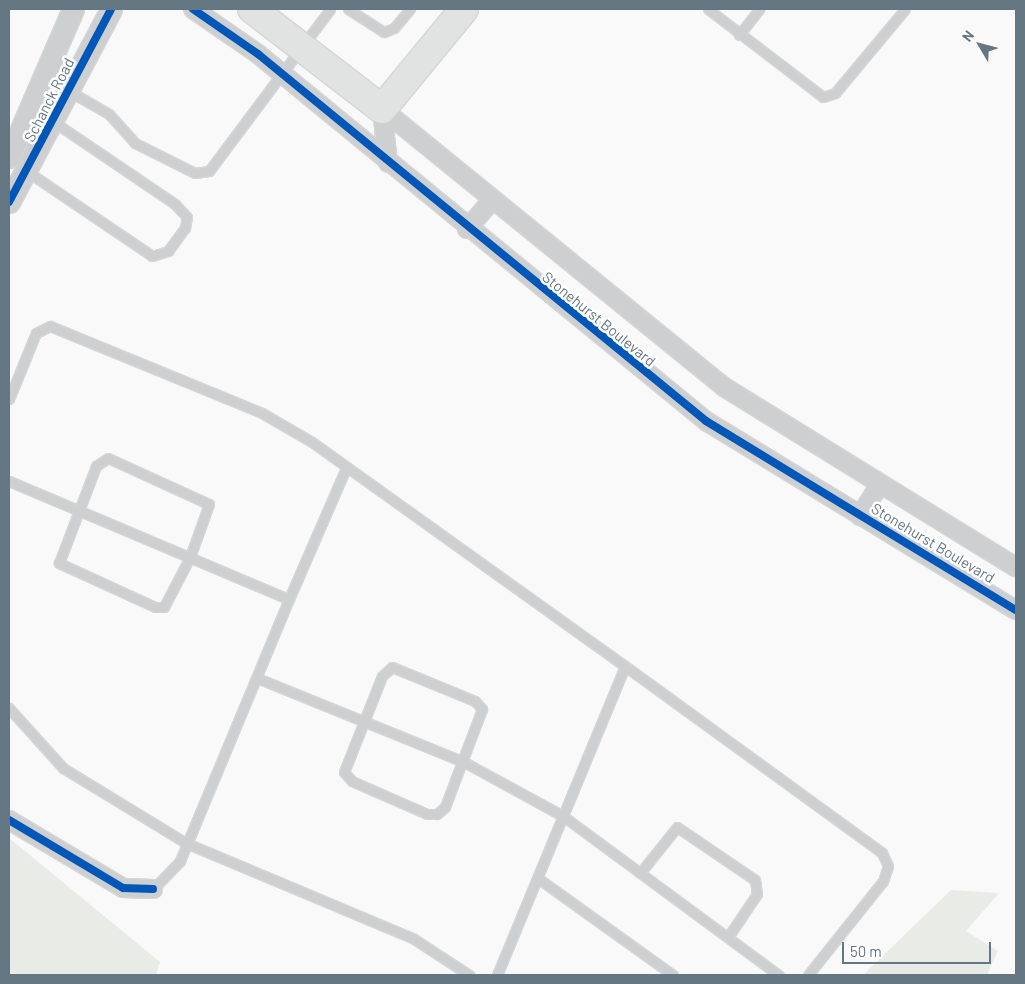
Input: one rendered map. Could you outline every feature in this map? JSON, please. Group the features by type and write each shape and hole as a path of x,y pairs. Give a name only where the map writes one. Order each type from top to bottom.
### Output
{"main road":[{"name":"Stonehurst Boulevard","path":"252,9 302,43 382,109"},
{"path":"382,109 464,9"}],"street":[{"name":"Schanck Road","path":"9,157 72,9"},
{"name":"Schanck Road","path":"9,202 28,172 111,9"},
{"name":"Stonehurst Boulevard","path":"193,9 280,72 467,229 706,421 1016,610"},
{"name":"Stonehurst Boulevard","path":"382,109 668,346 879,485 1016,567"},
{"path":"382,109 388,163"},
{"path":"467,229 492,200"},
{"path":"860,516 879,485"},
{"path":"9,820 48,847 123,888 153,889"}],"lane":[{"path":"69,91 108,114 135,143 201,174 214,167 280,72 330,9"},
{"path":"348,9 384,32 394,28 410,9"},
{"path":"708,9 816,95 829,96 905,9"},
{"path":"739,35 759,9"},
{"path":"28,172 152,256 168,252 185,228 187,217 175,204 54,122"},
{"path":"9,399 38,331 50,326 262,413 312,442 625,666 882,853 888,866 883,882 808,975"},
{"path":"105,458 194,494 210,507 171,600 162,607 65,569 58,556 78,509 96,466 105,458"},
{"path":"153,889 176,868 346,468"},
{"path":"9,480 289,599"},
{"path":"497,975 539,879 625,666"},
{"path":"399,668 480,706 482,715 445,807 428,814 346,775 345,765 362,720 382,676 389,669 399,668"},
{"path":"256,678 464,762 564,816 779,975"},
{"path":"9,708 62,768 186,843 414,939 469,975"},
{"path":"640,873 677,827 755,880 757,894 728,937"},
{"path":"539,879 673,975"}],"shaded area":[{"path":"9,838 160,962 156,975 9,975"},
{"path":"951,890 999,893 966,931 998,951 987,975 863,975"}],"cycle path":[{"path":"9,202 111,9"},
{"path":"193,9 258,54 706,421 1016,610"},
{"path":"9,820 123,888 153,889"}]}
